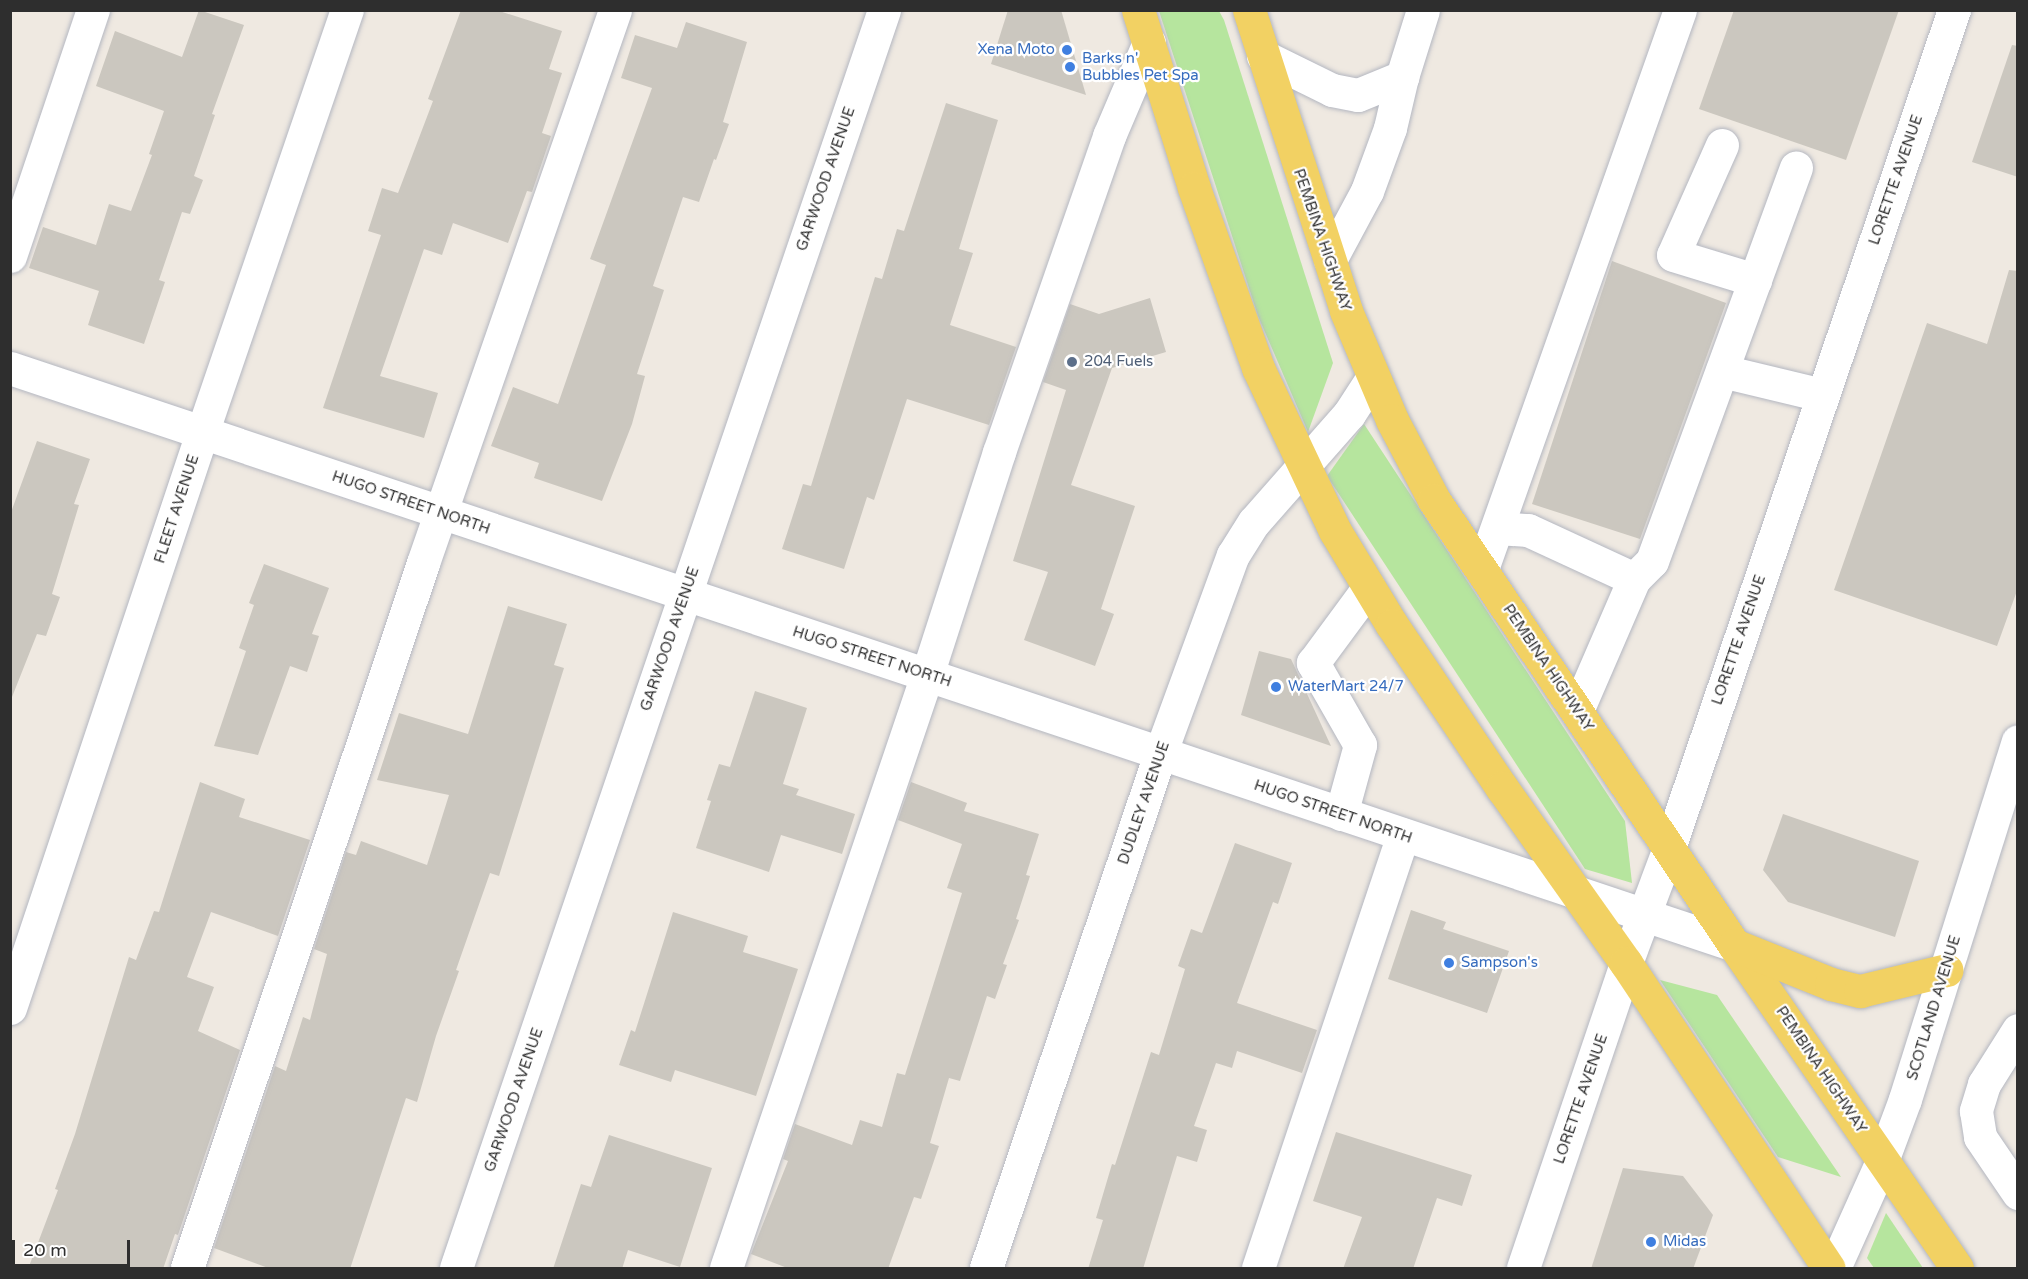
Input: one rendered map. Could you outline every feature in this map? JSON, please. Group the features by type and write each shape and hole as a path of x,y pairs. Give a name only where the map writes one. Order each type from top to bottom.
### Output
{"main road":[{"path":"1138,10 1194,188 1258,368 1335,531 1369,587 1573,891 1626,963 1832,1269"},
{"name":"PEMBINA HIGHWAY","path":"1249,10 1346,311 1392,420 1434,500 1734,945 1838,1092 1882,1161 1957,1269"},
{"path":"1734,945 1831,984 1860,991 1947,970"}],"street":[{"path":"10,256 93,10"},
{"name":"FLEET AVENUE","path":"10,1008 202,433 347,10"},
{"path":"187,1269 441,512 615,10"},
{"name":"GARWOOD AVENUE","path":"456,1269 884,10"},
{"path":"1330,260 1367,191 1390,128 1402,77 1423,10"},
{"path":"1482,569 1680,10"},
{"name":"LORETTE AVENUE","path":"1523,1269 1954,10"},
{"path":"726,1269 927,675 999,452 1109,136 1149,42"},
{"path":"1263,56 1332,90 1358,95 1402,77"},
{"path":"1722,145 1673,255 1755,280"},
{"path":"1577,711 1634,579 1652,561 1796,167"},
{"name":"HUGO STREET NORTH","path":"10,368 1734,945"},
{"path":"1722,371 1822,395"},
{"name":"DUDLEY AVENUE","path":"986,1269 1160,754 1233,555 1254,522 1349,414 1373,377"},
{"path":"1497,528 1528,530 1634,579"},
{"path":"1341,814 1360,745 1313,663 1369,587"},
{"name":"SCOTLAND AVENUE","path":"1832,1269 1882,1161 1947,970 2018,741"},
{"path":"1258,1269 1403,835"},
{"path":"2018,1030 1984,1084 1976,1111 1980,1137 2018,1193"}],"green space":[{"path":"1159,11 1219,11 1224,20 1333,363 1308,432 1258,316"},
{"path":"1364,424 1625,821 1632,883 1585,869 1327,476"},
{"path":"1660,980 1717,995 1841,1177 1778,1157"},
{"path":"1886,1213 1923,1268 1874,1268 1867,1258"}],"building":[{"path":"199,10 244,25 212,114 215,115 194,176 203,180 190,214 182,212 159,280 165,282 144,344 88,325 99,291 29,268 43,227 96,245 109,204 131,211 152,155 149,154 164,111 96,86 115,31 182,57"},
{"path":"461,10 496,10 562,31 549,69 562,73 542,133 551,136 532,192 527,191 508,243 453,223 442,255 424,249 380,376 438,393 424,438 323,408 381,235 368,231 382,188 398,193 433,101 428,99"},
{"path":"1008,10 1061,10 1086,95 991,64"},
{"path":"1734,10 1899,10 1846,160 1699,109"},
{"path":"686,22 747,42 723,122 729,124 716,160 714,159 699,202 683,197 653,286 664,290 637,374 645,376 632,424 602,501 534,478 539,463 491,446 513,387 558,404 606,265 590,259 652,88 621,78 635,35 677,48"},
{"path":"2012,45 2018,46 2018,177 1972,162"},
{"path":"946,103 998,120 959,249 973,253 950,325 1016,347 989,425 907,399 874,500 867,497 844,569 782,549 803,484 811,486 875,277 882,279 897,229 904,231"},
{"path":"1612,261 1726,303 1640,539 1532,504"},
{"path":"2009,270 2018,271 2018,588 1997,646 1834,590 1927,323 1987,344"},
{"path":"1150,298 1166,352 1112,368 1071,485 1135,506 1101,609 1114,614 1095,666 1024,640 1048,572 1013,561 1066,390 1043,382 1070,304 1099,314"},
{"path":"37,441 90,459 74,504 79,505 52,594 60,597 46,636 37,634 12,697 10,515"},
{"path":"264,564 329,588 312,634 319,636 307,672 290,666 258,755 214,746 246,651 239,648 254,605 249,603"},
{"path":"508,606 567,624 554,665 564,668 499,876 490,873 456,970 459,971 436,1036 417,1102 406,1098 350,1269 271,1269 214,1248 275,1066 286,1071 303,1017 310,1020 327,954 314,949 346,852 356,855 361,841 427,865 449,795 377,780 399,713 468,734"},
{"name":"WaterMart 24/7","path":"1259,651 1291,659 1331,746 1241,715"},
{"path":"755,691 807,708 783,784 799,789 796,795 855,814 842,854 781,835 769,872 696,848 711,801 707,800 719,764 730,767"},
{"path":"200,782 245,799 239,817 310,840 278,936 211,912 187,977 214,987 198,1031 240,1050 178,1235 175,1234 163,1269 28,1269 58,1190 55,1189 75,1134 129,957 136,960 154,911 159,912"},
{"path":"911,782 967,803 964,811 1039,834 1026,875 1030,876 1016,919 1019,920 1003,964 1007,965 995,999 987,996 960,1081 949,1078 930,1143 939,1146 921,1199 914,1197 888,1269 790,1269 751,1254 788,1161 783,1159 795,1124 852,1145 860,1120 882,1127 897,1073 905,1075 962,893 947,888 962,844 898,820"},
{"path":"1783,814 1919,861 1895,937 1788,902 1763,870"},
{"path":"1235,843 1292,863 1278,904 1273,902 1237,1003 1317,1030 1302,1073 1237,1051 1232,1068 1216,1063 1194,1126 1207,1130 1197,1162 1177,1156 1143,1269 1088,1269 1103,1220 1096,1218 1112,1164 1115,1165 1151,1052 1159,1055 1185,969 1178,966 1191,929 1202,933"},
{"name":"Sampson's","path":"1411,910 1446,922 1443,929 1509,951 1487,1013 1388,979"},
{"path":"673,912 748,936 743,952 798,969 756,1096 675,1070 671,1082 619,1065 631,1030 635,1032"},
{"path":"1336,1132 1472,1175 1462,1206 1437,1198 1413,1269 1343,1269 1362,1217 1313,1201"},
{"path":"609,1135 712,1168 680,1267 628,1250 622,1269 553,1269 581,1184 591,1187"},
{"name":"Midas","path":"1623,1168 1683,1176 1713,1215 1693,1269 1591,1269"}],"place":[{"name":"Xena Moto","path":"1067,50"},
{"name":"Barks n' Bubbles Pet Spa","path":"1070,67"},
{"name":"204 Fuels","path":"1072,362"},
{"name":"WaterMart 24/7","path":"1276,687"},
{"name":"Sampson's","path":"1449,963"},
{"name":"Midas","path":"1651,1242"}]}
